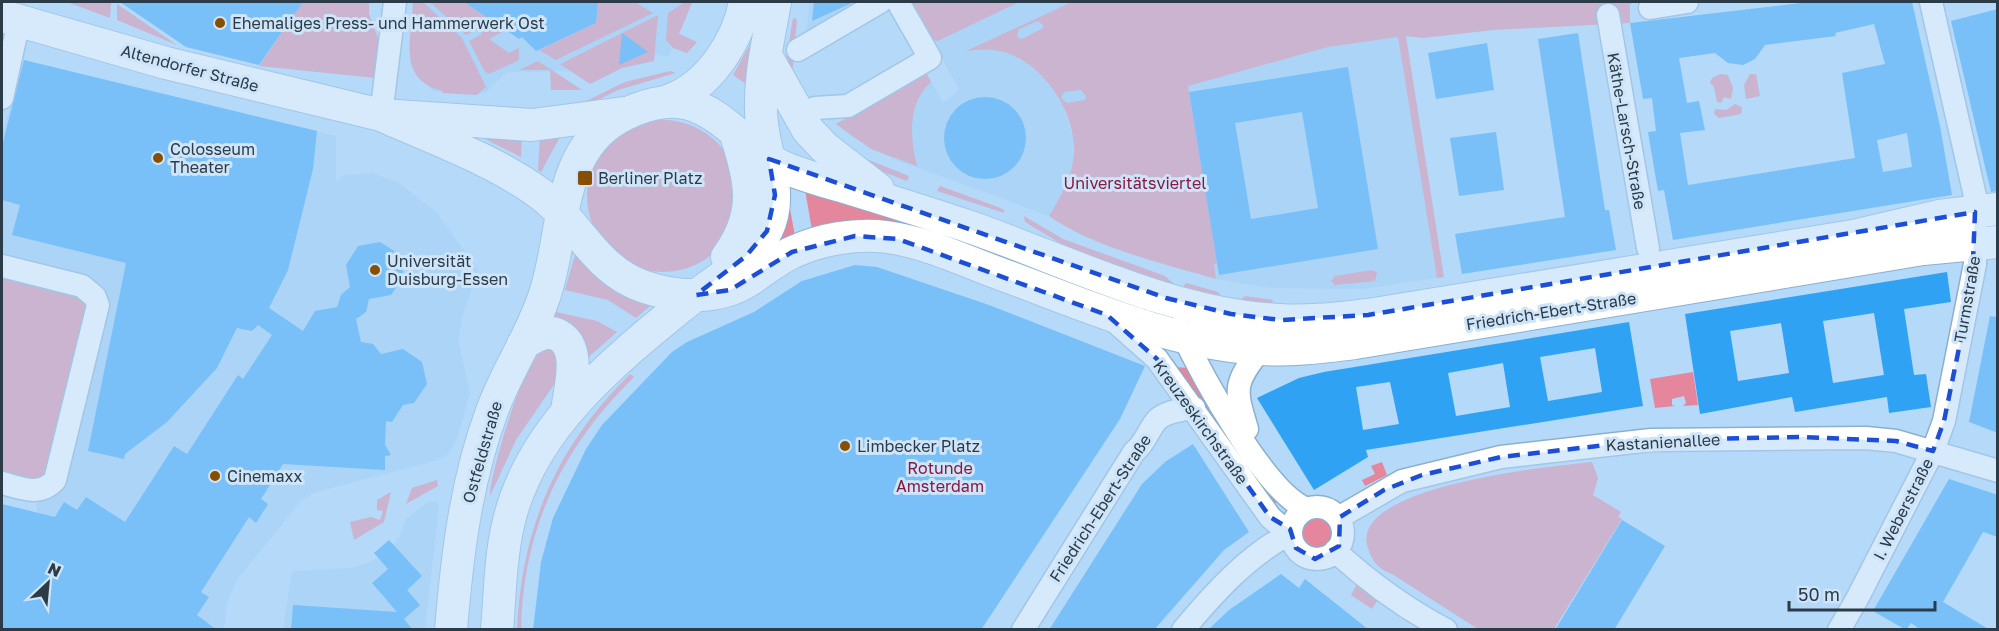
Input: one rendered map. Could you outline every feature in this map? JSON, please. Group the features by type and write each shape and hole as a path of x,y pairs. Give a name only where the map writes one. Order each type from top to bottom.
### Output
{"main road":[{"path":"696,295 649,289 616,274 600,261 563,214 569,181 581,154 600,132 630,112 670,100 694,88 716,64 735,35 745,2"},
{"path":"497,630 504,548 511,512 534,462 567,412 612,365 746,256 766,231 775,195 761,108 766,56 775,2"},
{"name":"Altendorfer Straße","path":"10,19 166,63 381,115 532,125 630,112"},
{"path":"766,56 808,130 825,148 896,203"},
{"path":"670,100 701,108 735,131 748,178 748,215 734,247 696,295"},
{"name":"Altendorfer Straße","path":"381,115 514,178 536,191 563,214"},
{"name":"Friedrich-Ebert-Straße","path":"735,131 769,159 792,170 896,203 1166,298 1231,314 1281,320 1324,320 1853,236 1916,221 1986,211"},
{"name":"Ostfeldstraße","path":"451,630 455,571 480,448 510,365 523,344 545,296 563,214"},
{"name":"Friedrich-Ebert-Straße","path":"696,295 730,290 780,259 805,247 838,238 879,236 923,246 1107,315 1205,343 1261,349 1308,349 1923,249 1987,243"},
{"path":"523,344 546,333 558,335 567,342 572,357 567,412"}],"street":[{"path":"381,115 395,2"},
{"path":"798,50 880,2"},
{"path":"806,114 815,108 848,106 930,58 898,2"},
{"path":"1650,8 1687,2"},
{"name":"Turmstraße","path":"1933,451 1944,421 1972,285 1987,243 1986,211 1975,196 1934,2"},
{"name":"Käthe-Larsch-Straße","path":"1608,15 1648,248"},
{"path":"2,98 10,19"},
{"path":"2,266 82,286 95,297 98,304 55,480 50,487 37,491 2,483"},
{"name":"Kreuzeskirchstraße","path":"1166,298 1184,337 1251,454 1279,489 1292,501 1307,509"},
{"name":"Kreuzeskirchstraße","path":"1107,315 1157,358 1270,517 1291,531"},
{"name":"Kreuzeskirchstraße","path":"1251,454 1237,387 1261,349"},
{"name":"Friedrich-Ebert-Straße","path":"1023,630 1134,452 1140,447 1158,419 1176,411 1194,408"},
{"name":"Kastanienallee","path":"1338,518 1384,490 1422,475 1501,457 1620,443 1725,438 1866,438 1896,441 1998,471"},
{"name":"I. Weberstraße","path":"1839,630 1933,451"},
{"path":"1323,508 1338,518 1342,536 1335,551 1321,558 1304,556 1293,544 1291,531 1295,518 1307,509 1323,508"},
{"path":"1183,630 1206,602 1266,545 1291,531"},
{"path":"1335,551 1359,572 1438,627"}],"highlighted area":[{"path":"769,159 1166,298 1231,314 1281,320 1368,315 1975,212 1972,285 1944,421 1933,451 1896,441 1803,437 1651,440 1501,457 1422,475 1384,490 1340,517 1339,546 1315,559 1296,548 1290,529 1270,517 1157,359 1107,315 898,239 855,236 818,243 792,252 730,290 696,295 746,256 767,231 775,195"}],"shaded area":[{"path":"413,2 692,2 668,57 655,54 594,71 507,72 485,93 433,91 410,64"},
{"path":"810,2 864,2 806,36"},
{"path":"911,2 1090,2 1116,96 1064,110 1073,137 1073,162 1066,187 1049,216 891,158 852,137 836,124 924,74 927,74 943,103 959,90"},
{"path":"1398,37 1437,278 1363,289 1271,288 1216,279 1186,86 1328,47"},
{"path":"23,60 336,136 336,181 345,175 372,173 399,183 437,213 478,270 462,317 458,341 470,392 457,440 448,454 438,460 313,493 300,502 236,581 227,604 224,629 68,629 37,527 36,493 2,263 2,136"},
{"path":"428,502 437,502 439,506 425,629 283,630 292,571 350,568 366,564 385,554 399,538 406,519"}],"green space":[{"path":"67,2 111,2 110,18"},
{"path":"303,2 369,2 369,14 380,43 375,78 259,66"},
{"path":"413,2 423,2 462,38 486,87 477,95 442,93 443,91 428,85 418,77 410,55"},
{"path":"430,2 464,2 506,30 489,39 509,53 519,48 519,60 489,74 485,72 469,41 482,34 479,29 466,35"},
{"path":"598,2 639,2 638,4 653,13 556,60 539,50 596,23"},
{"path":"685,2 692,3 679,34 697,42 687,53 673,48 666,40 668,13"},
{"path":"911,2 1019,2 938,41 933,40"},
{"name":"Universitätsviertel","path":"1072,2 1634,2 1630,4 1630,23 1493,30 1423,38 1406,36 1444,277 1437,278 1398,37 1328,47 1188,86 1217,263 1214,264 1216,279 1107,246 1066,227 1049,216 1066,186 1074,152 1073,135 1061,102 1039,73 1026,62 1010,54 994,50 966,51","holes":["1038,21 1043,28 1022,39 1017,37 1019,29","1081,90 1086,96 1085,100 1067,103 1061,98 1064,92"]},
{"path":"117,4 177,45 117,20"},
{"path":"658,15 654,61 622,68 590,84 560,64"},
{"path":"793,18 797,19 792,78 785,66"},
{"path":"753,39 749,86 733,75"},
{"path":"538,61 582,90 551,90 550,70 519,70"},
{"path":"670,71 676,73 618,90 583,107 576,106 625,82"},
{"path":"927,74 931,82 918,100 912,122 917,166 871,149 836,124"},
{"path":"1721,74 1728,75 1733,88 1731,99 1724,97 1721,103 1717,102 1714,87 1710,83 1712,78"},
{"path":"1750,74 1756,74 1760,96 1746,99 1744,85"},
{"path":"1735,104 1742,107 1741,114 1719,118 1714,114 1715,109 1726,110"},
{"path":"663,120 692,126 705,133 716,143 726,154 733,167 739,196 733,225 726,238 716,249 705,259 692,266 663,272 634,266 621,259 610,249 600,238 593,225 587,196 593,167 600,154 610,143 621,133 634,126"},
{"path":"445,127 522,134 521,157 483,138"},
{"path":"560,133 541,172 538,170 540,135"},
{"path":"861,157 909,176 907,181 870,167"},
{"path":"940,186 998,207 1004,210 1004,213 937,191"},
{"path":"786,187 795,236 776,244"},
{"path":"805,190 934,231 1157,312 1162,319 812,230"},
{"path":"1024,216 1063,239 1165,276 1176,286 1065,246 1025,222"},
{"path":"575,255 610,287 650,306 636,318 608,300 565,290"},
{"path":"2,269 93,298 56,478 2,482"},
{"path":"1372,270 1377,272 1375,281 1335,285 1331,281 1335,276"},
{"path":"1186,283 1218,292 1221,296 1183,287"},
{"path":"1245,296 1273,300 1272,304 1239,301"},
{"path":"556,312 597,321 617,332 584,361 552,320"},
{"path":"546,347 559,354 557,380 516,440 490,496 495,467 516,397 532,360 538,351"},
{"path":"1176,367 1187,368 1229,437 1279,501 1270,507"},
{"path":"1693,372 1698,405 1683,406 1686,403 1684,396 1672,399 1672,405 1675,406 1655,408 1650,379"},
{"path":"630,374 634,377 586,432 551,492 529,557 523,592 521,629 517,629 526,556 535,523 548,491 563,460 582,430"},
{"path":"1382,462 1387,475 1365,486 1362,480 1375,474 1371,466"},
{"path":"1592,462 1598,478 1593,495 1621,512 1618,517 1622,519 1554,629 1478,629 1383,570 1374,561 1368,548 1370,527 1388,509 1419,495 1458,483 1499,475"},
{"path":"437,480 438,486 406,504 412,488"},
{"path":"391,492 384,522 354,540 350,522 371,517 380,520 383,511 377,510 377,500"},
{"path":"1318,518 1329,522 1333,533 1329,544 1318,548 1307,544 1303,533 1307,522"},
{"path":"1357,584 1378,600 1372,609 1351,595"}],"building":[{"name":"Ehemaliges Press- und Hammerwerk Ost","path":"120,2 303,2 259,65 186,47"},
{"path":"464,2 598,2 596,23 536,51 522,37 519,39"},
{"path":"814,2 854,2 812,21"},
{"path":"1809,2 1912,2 1940,126 1952,195 1673,240 1664,190 1658,191 1648,132 1656,131 1652,98 1643,99 1630,23","holes":["1874,24 1885,64 1842,73 1855,158 1688,185 1680,133 1705,130 1699,101 1687,103 1679,58 1715,53 1728,63 1743,65 1755,59 1765,45 1836,36 1835,33","1907,133 1912,167 1883,172 1877,140"]},
{"path":"1998,9 1998,191 1991,192 1951,21"},
{"path":"622,33 648,52 619,65"},
{"path":"1578,33 1605,210 1609,210 1616,250 1462,274 1455,234 1565,217 1538,39"},
{"path":"1487,43 1494,90 1436,99 1428,53"},
{"path":"24,60 317,131 313,169 288,270 269,308 303,331 315,311 337,307 341,295 350,287 346,265 358,246 380,242 399,254 404,276 391,295 369,299 366,312 356,319 361,342 373,344 381,354 403,349 422,362 427,384 414,403 403,405 392,422 386,421 385,445 391,455 385,456 385,470 283,464 261,499 268,504 256,523 249,517 201,592 209,597 197,615 217,630 2,630 2,504 55,517 64,502 77,510 86,497 125,522 174,446 187,454 238,375 243,379 272,335 258,325 252,331 237,328 217,368 167,422 125,454 124,459 88,451 126,263 12,235 20,205 2,200 2,146"},
{"path":"1348,67 1378,249 1219,275 1189,92","holes":["1302,112 1318,208 1251,219 1235,123"]},
{"path":"977,97 993,97 1008,104 1019,115 1026,130 1023,154 1014,167 993,179 977,179 962,172 951,161 944,146 944,130 951,115 962,104"},
{"path":"1496,132 1504,190 1459,196 1450,138"},
{"name":"Limbecker Platz","path":"855,265 877,267 989,305 1145,366 1120,419 981,630 533,630 541,562 553,518 586,449 602,425 672,352 687,342 754,312 802,281"},
{"path":"1947,272 1951,302 1904,309 1914,375 1926,374 1931,407 1889,413 1887,397 1795,412 1792,397 1700,414 1685,314","holes":["1874,313 1884,375 1833,383 1823,321","1781,323 1789,373 1738,381 1730,331"]},
{"path":"1990,316 1998,317 1998,433 1969,422"},
{"path":"1629,322 1643,406 1366,450 1368,457 1314,490 1257,398 1299,378","holes":["1595,348 1602,392 1548,401 1540,357","1503,363 1510,407 1456,416 1448,373","1390,382 1399,424 1363,430 1356,387"]},
{"path":"1193,444 1249,532 1224,550 1154,630 1049,630 1142,484 1165,462"},
{"path":"1949,479 1998,495 1998,537 1983,532 1943,602 1990,630 1921,630 1911,623 1906,630 1873,611"},
{"path":"1622,520 1665,546 1614,630 1555,630"},
{"path":"389,540 422,576 407,590 420,605 404,619 413,630 291,630 293,605 397,612 372,583 388,569 374,553"},
{"path":"1281,574 1299,588 1305,579 1369,630 1208,630 1229,610"}],"place":[{"name":"Ehemaliges Press- und Hammerwerk Ost","path":"220,23"},
{"name":"Colosseum Theater","path":"158,158"},
{"name":"Berliner Platz","path":"585,178"},
{"name":"Universität Duisburg-Essen","path":"375,270"},
{"name":"Limbecker Platz","path":"845,446"},
{"name":"Cinemaxx","path":"215,476"}],"park label":[{"name":"Rotunde Amsterdam","path":"940,477"}]}
